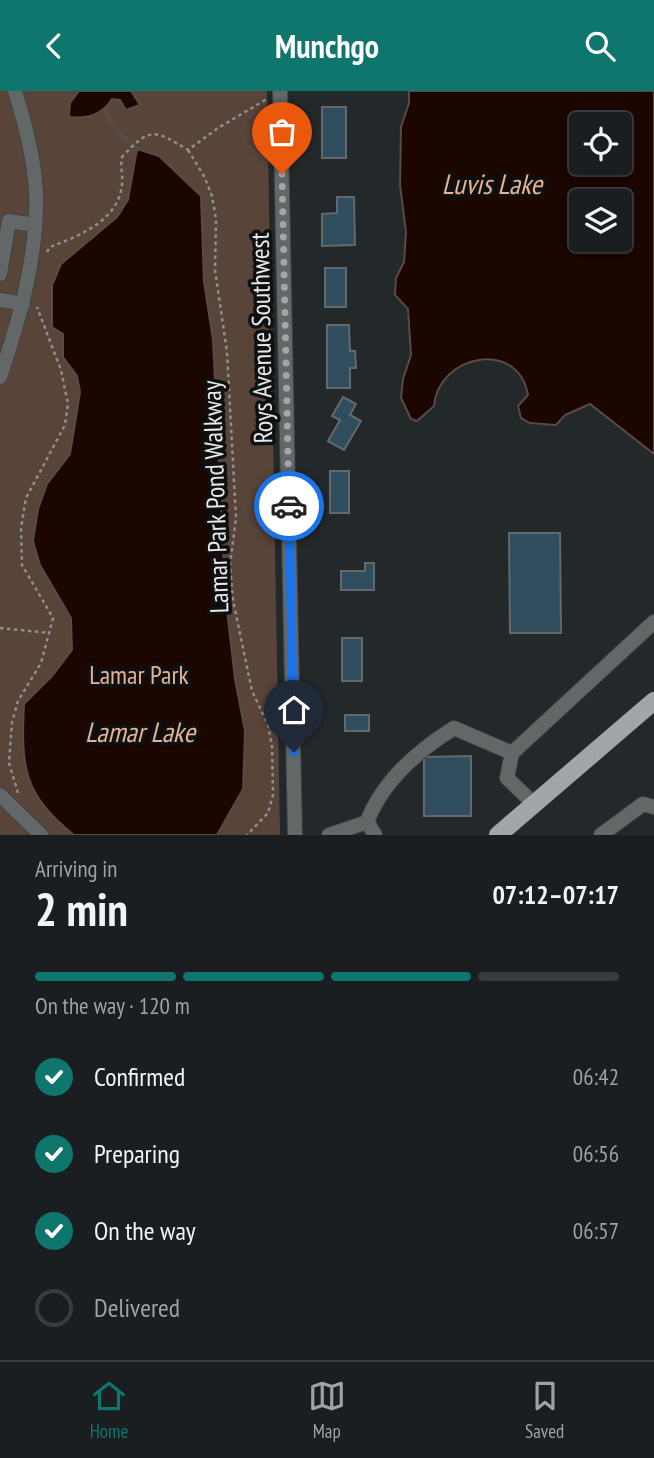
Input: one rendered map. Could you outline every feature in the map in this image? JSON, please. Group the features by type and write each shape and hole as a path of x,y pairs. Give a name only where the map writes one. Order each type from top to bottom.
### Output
{"main road":[{"path":"498,835 654,701"}],"street":[{"path":"0,377 23,304 36,190 15,91"},
{"name":"Roys Avenue Southwest","path":"280,91 295,835"},
{"path":"0,274 9,221 34,225"},
{"path":"0,300 23,304"},
{"path":"534,804 507,778 512,753 654,622"},
{"path":"330,835 371,828 373,806 420,749 454,728 512,753"},
{"path":"0,795 41,835"},
{"path":"601,835 643,804 654,807"}],"path":[{"path":"188,150 218,128 280,91"},
{"name":"Lamar Park Pond Walkway","path":"45,255 50,247 94,226 115,206 122,185 122,157 140,139 152,132 161,133 188,150 204,176 216,219 215,270 227,352 236,518 230,565 233,600 252,691 268,725 272,747 272,795 268,813 247,835"},
{"path":"18,795 9,763 12,722 18,701 41,663 53,618 22,565 21,529 26,498 65,425 68,404 61,370 40,314 37,298"},
{"path":"0,628 50,633"}],"green space":[{"name":"Lamar Park","path":"0,91 267,91 280,835 0,835"}],"water":[{"path":"79,91 131,91 140,105 126,110 120,100 112,99 104,109 94,115 69,117 70,103"},
{"name":"Luvis Lake","path":"409,91 654,91 654,454 590,404 565,415 556,425 530,423 521,418 518,406 528,395 521,377 510,365 495,360 479,360 463,365 449,375 439,389 434,406 417,421 411,419 401,398 403,379 411,355 408,309 395,295 396,278 404,262 406,232 400,185 401,127 409,103"},
{"name":"Lamar Lake","path":"137,149 159,156 201,196 204,282 213,340 225,593 235,679 245,731 243,789 217,835 74,835 44,806 35,792 29,778 23,745 24,704 52,676 72,650 71,618 40,565 33,541 38,509 47,484 70,454 80,392 77,376 63,357 63,334 52,327 52,285 61,264 117,217 128,200"}],"building":[{"path":"322,107 346,107 346,158 322,158"},
{"path":"337,197 354,197 355,245 322,246 322,214 337,213"},
{"path":"325,268 346,268 346,307 325,307"},
{"path":"327,325 349,325 350,351 355,351 356,368 350,368 350,388 327,388"},
{"path":"343,397 356,404 350,415 361,421 344,450 328,441 340,420 332,416"},
{"path":"330,471 349,471 349,513 330,513"},
{"path":"509,533 560,533 561,633 510,633"},
{"path":"365,563 374,563 374,590 341,590 341,571 365,571"},
{"path":"342,638 362,638 362,681 342,681"},
{"path":"345,715 369,715 369,731 345,731"},
{"path":"471,756 471,816 424,816 424,757"}],"waterway":[{"path":"105,111 120,134 137,149"}],"way so far":[{"path":"282,174 289,506"}],"route":[{"path":"289,506 294,752"}]}
